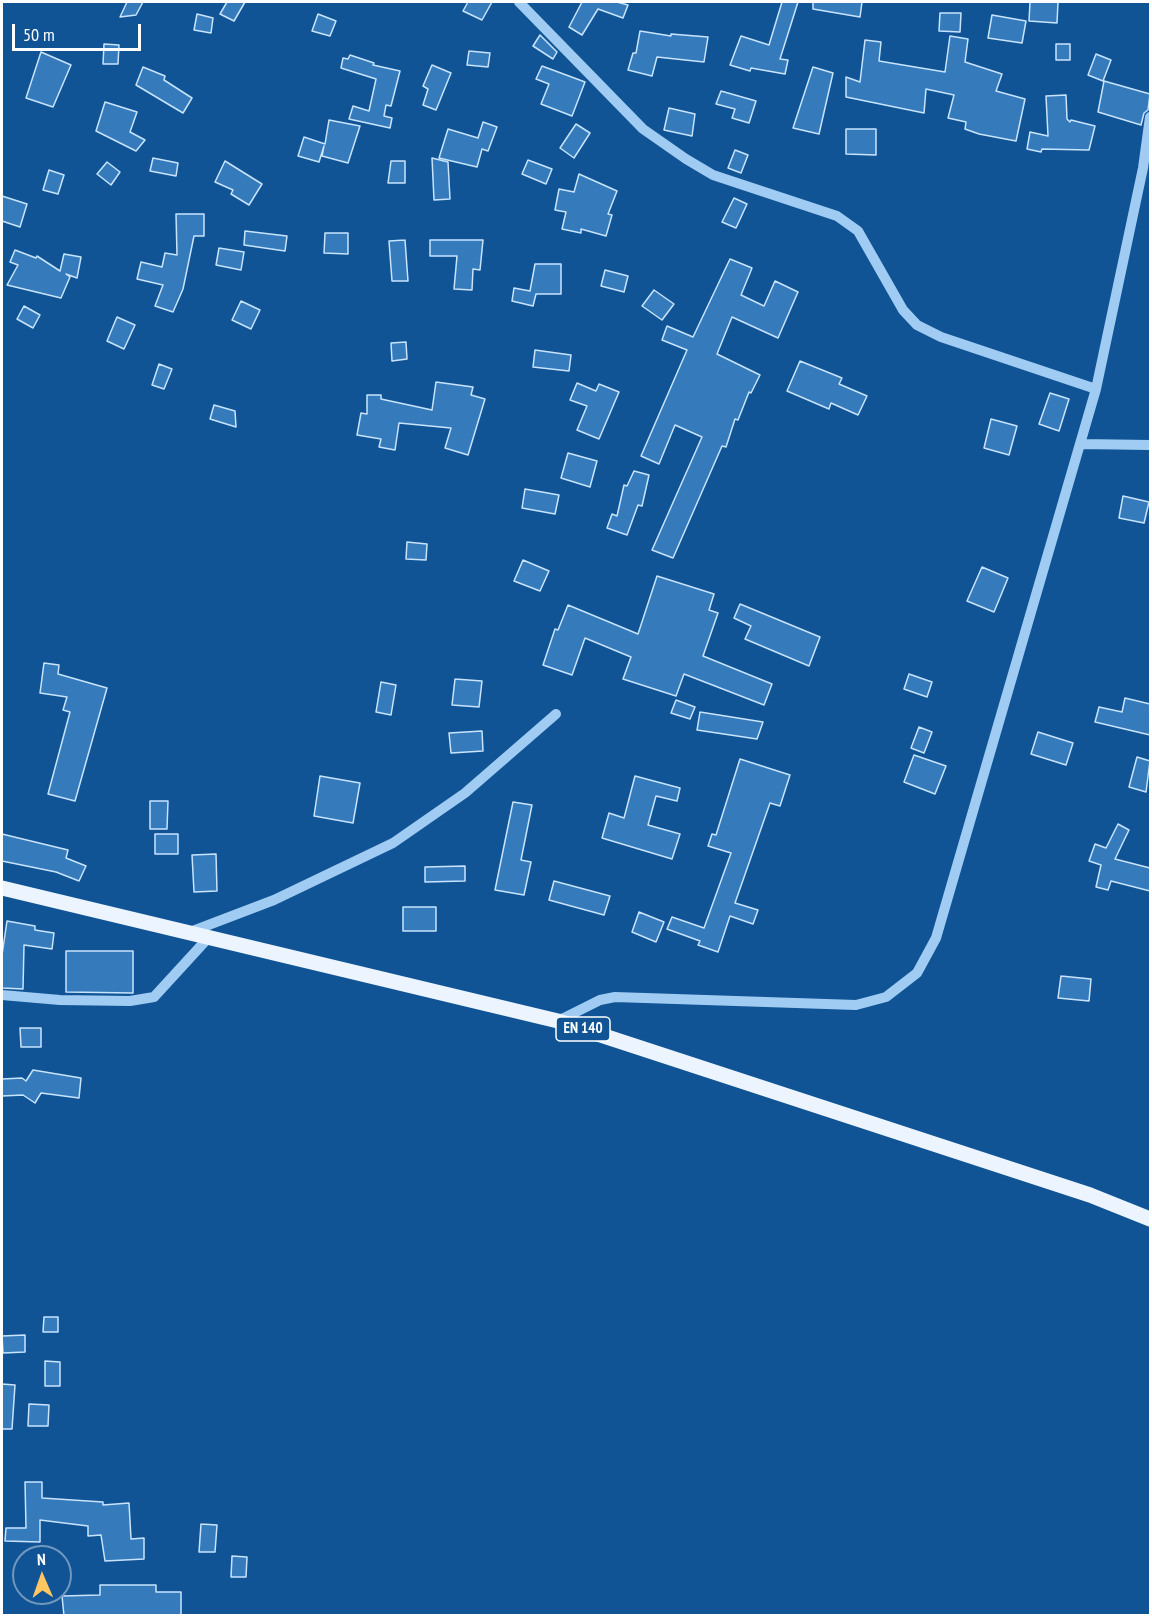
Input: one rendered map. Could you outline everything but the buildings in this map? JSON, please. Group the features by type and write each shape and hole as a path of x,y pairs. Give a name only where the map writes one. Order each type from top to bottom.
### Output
{"main road":[{"name":"EN 140","path":"2,888 558,1021 1090,1195 1150,1220"}],"street":[{"path":"519,2 643,129 686,159 713,176 837,216 858,231 903,310 917,325 941,337 1096,389"},
{"path":"558,1021 600,1000 615,997 856,1005 886,996 917,973 936,938 1096,389 1143,168 1150,117"},
{"path":"1081,444 1150,445"},
{"path":"189,932 274,900 393,843 465,793 556,714"},
{"path":"2,995 130,1001 154,997 208,937"}]}
